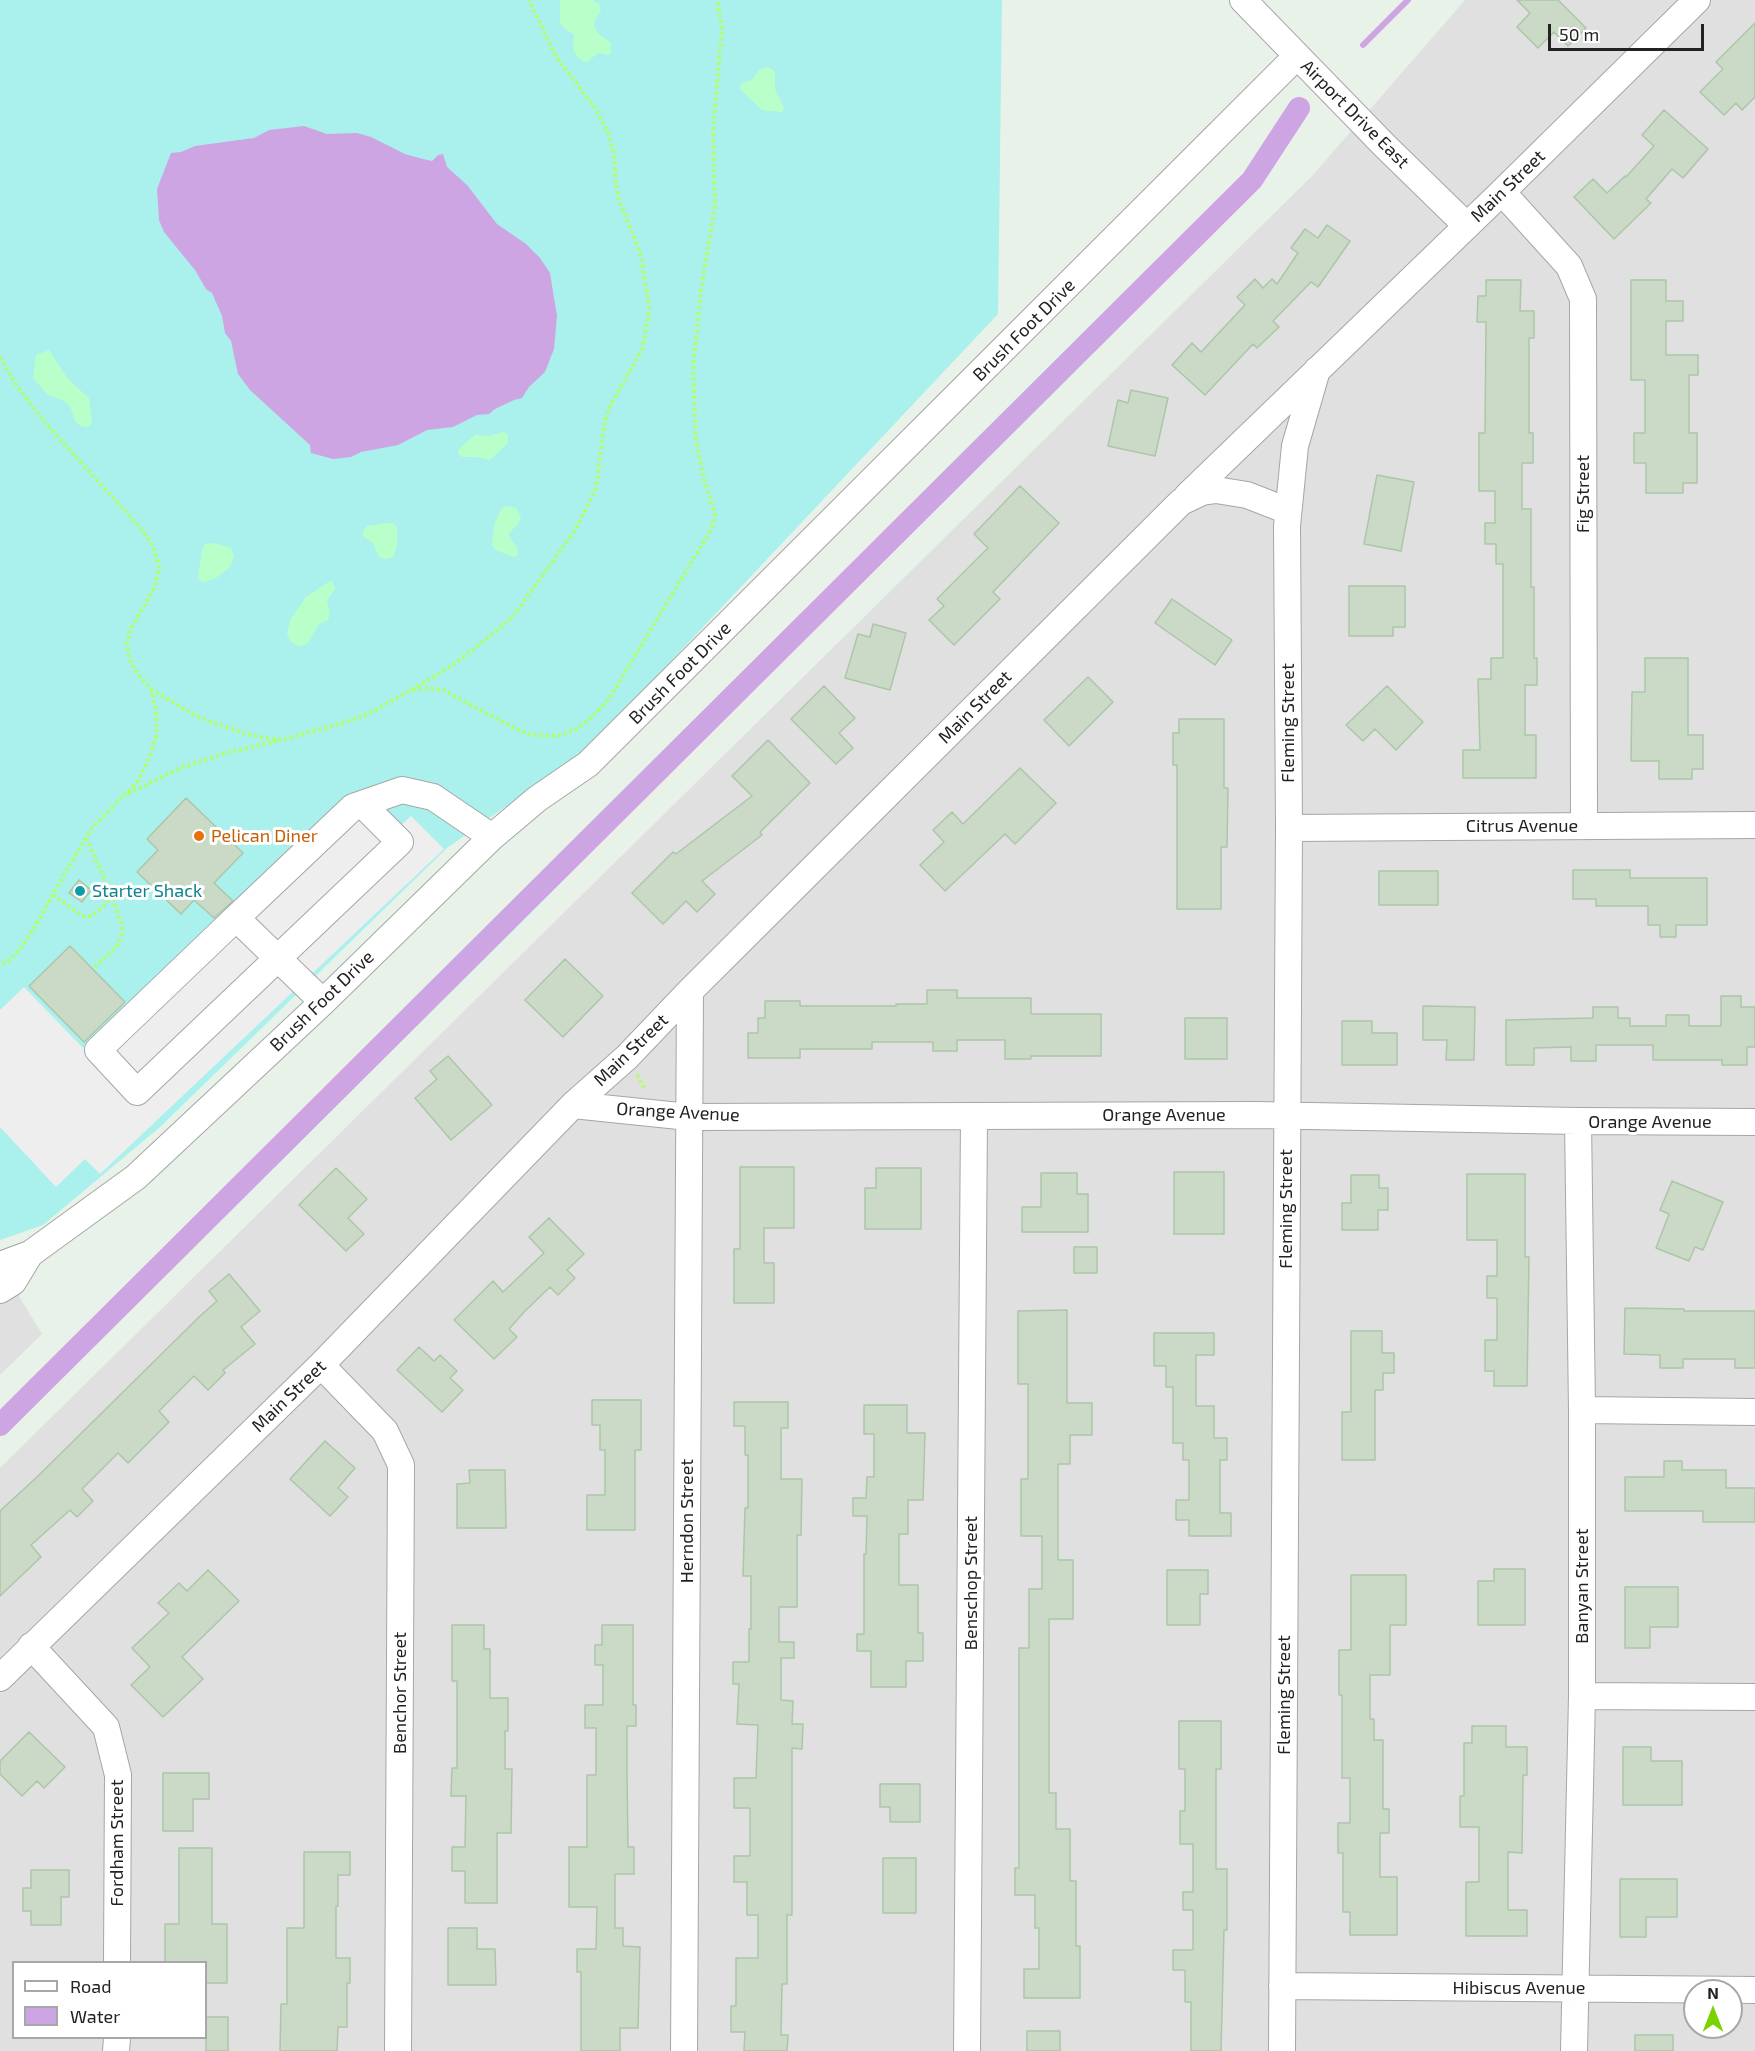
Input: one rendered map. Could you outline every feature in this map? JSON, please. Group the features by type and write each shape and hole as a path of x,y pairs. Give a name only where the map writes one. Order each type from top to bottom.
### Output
{"street":[{"name":"Airport Drive East","path":"1243,0 1467,226"},
{"name":"Main Street","path":"0,1678 321,1365 573,1105 627,1057 690,991 1182,502 1502,192 1696,0"},
{"name":"Brush Foot Drive","path":"0,1265 30,1254 136,1177 322,1002 492,837 537,799 588,764 1297,56"},
{"name":"Fig Street","path":"1502,192 1569,266 1583,299 1584,826"},
{"name":"Fleming Street","path":"1282,2051 1289,828 1287,537 1295,446 1317,370"},
{"name":"Main Street","path":"1182,502 1202,492 1216,490 1247,495 1288,511"},
{"path":"362,804 400,842 137,1092 98,1050 353,807 402,790 433,797 492,837"},
{"name":"Citrus Avenue","path":"1289,828 1755,825"},
{"path":"236,918 322,1002"},
{"name":"Herndon Street","path":"684,2051 690,991"},
{"name":"Orange Avenue","path":"573,1105 689,1117 1287,1116 1755,1122"},
{"name":"Benschop Street","path":"967,2051 974,1116"},
{"name":"Banyan Street","path":"1574,2051 1582,1696 1582,1410 1578,1121"},
{"name":"Brush Foot Drive","path":"0,1290 13,1282 30,1254"},
{"name":"Benchor Street","path":"321,1365 385,1431 401,1465 398,2051"},
{"path":"1582,1410 1755,1412"},
{"name":"Fordham Street","path":"31,1646 106,1727 118,1775 117,1961"},
{"path":"1582,1696 1755,1697"},
{"name":"Hibiscus Avenue","path":"1282,1986 1755,1990"}],"path":[{"path":"121,797 180,768 226,753 356,719 376,710 457,662 500,628 514,615 576,529 596,488 604,426 609,408 642,349 649,312 640,252 619,200 614,154 609,135 596,109 556,57 529,0"},
{"path":"409,690 428,688 443,690 531,735 558,736 576,729 591,718 609,699 712,528 715,518 714,509 702,472 696,440 693,369 701,289 715,206 713,132 722,28 717,0"},
{"path":"0,357 16,385 40,416 139,527 153,546 159,567 155,586 130,630 127,651 137,673 150,689 205,720 247,734 282,740"},
{"path":"0,964 7,963 21,949 86,838 138,781 154,746 157,714 150,689"},
{"path":"86,838 121,918 122,935 117,946 93,969"},
{"path":"53,895 83,916 91,916 104,906 112,895"},
{"path":"632,1067 649,1096"}],"shaded area":[{"path":"0,0 1002,0 998,314 591,746 447,848 160,1127 43,1225 0,1240"},
{"path":"1465,0 1755,0 1755,2051 0,2051 0,1468 1313,175"},
{"path":"375,801 399,827 411,816 444,849 100,1174 85,1159 56,1187 0,1127 0,1010 24,987 83,1048 306,835"},
{"path":"0,1265 42,1334 0,1375"}],"sand":[{"path":"560,0 593,0 599,4 601,11 595,19 594,26 598,33 611,43 611,53 608,55 598,53 587,62 582,61 576,55 573,49 574,35 560,22"},
{"path":"767,67 775,72 775,89 784,108 782,112 762,110 740,89 741,84 752,80 759,70"},
{"path":"49,350 68,379 89,398 92,422 90,426 79,425 75,421 70,406 47,394 33,378 36,355"},
{"path":"503,432 508,435 508,443 490,460 462,457 459,454 458,450 475,435 488,436"},
{"path":"507,506 516,508 521,517 519,523 509,533 518,549 517,556 514,557 495,550 492,544 495,522 502,508"},
{"path":"393,523 397,527 397,544 394,557 386,559 379,557 373,543 363,536 363,531 367,526"},
{"path":"214,543 231,548 234,557 230,567 216,578 204,582 198,579 202,550 205,544"},
{"path":"330,581 335,589 327,601 330,612 328,620 319,624 307,644 300,646 291,642 287,634 290,620 306,597"}],"water":[{"path":"304,126 327,134 357,133 371,137 405,154 432,161 438,155 443,154 447,167 467,185 497,224 526,244 540,258 550,273 557,316 554,349 545,372 529,387 522,398 495,409 489,414 477,415 453,427 427,430 398,445 361,452 351,457 333,459 311,453 310,445 250,390 238,374 231,341 225,333 222,316 212,293 206,289 195,270 164,232 159,220 157,189 171,153 181,152 195,146 254,138 269,130"}],"building":[{"path":"1517,0 1558,0 1586,28 1568,46 1554,32 1538,48 1517,27 1530,13"},
{"path":"1755,23 1755,97 1742,110 1736,103 1724,115 1700,92 1723,69 1716,62"},
{"path":"1664,110 1708,149 1683,178 1672,169 1646,199 1651,203 1614,239 1574,197 1593,179 1607,193 1626,177 1654,146 1642,135"},
{"path":"1327,225 1350,241 1318,287 1311,282 1273,321 1279,327 1257,348 1253,344 1205,395 1172,365 1192,343 1201,352 1245,305 1237,297 1255,279 1263,288 1272,279 1277,284 1298,253 1291,248 1305,229 1318,238"},
{"path":"1486,280 1521,280 1520,311 1534,311 1534,338 1529,338 1529,433 1533,433 1533,463 1522,463 1522,509 1531,509 1531,587 1534,587 1534,658 1537,658 1537,685 1525,685 1525,735 1536,735 1536,778 1463,778 1463,750 1480,750 1478,679 1491,679 1491,658 1503,658 1503,564 1496,564 1496,544 1485,544 1485,523 1495,523 1495,491 1479,491 1479,433 1485,433 1486,322 1477,322 1478,296 1486,296"},
{"path":"1631,280 1666,280 1666,301 1683,301 1683,321 1666,321 1666,355 1698,355 1698,375 1689,375 1689,433 1697,433 1697,483 1683,483 1683,493 1646,493 1646,463 1634,463 1634,433 1645,433 1645,380 1631,380"},
{"path":"1131,390 1168,398 1155,456 1108,446 1118,400 1128,403"},
{"path":"1377,475 1414,482 1401,551 1364,544"},
{"path":"1020,486 1059,523 993,592 1000,599 954,645 929,620 944,606 937,599 988,548 974,534"},
{"path":"1349,586 1405,586 1405,627 1393,627 1393,636 1349,636"},
{"path":"1172,599 1232,640 1215,665 1155,623"},
{"path":"873,624 906,633 890,690 845,678 858,634 870,637"},
{"path":"1645,658 1688,658 1688,735 1703,735 1703,769 1692,769 1692,779 1659,779 1659,761 1631,761 1632,692 1645,692"},
{"path":"1088,677 1113,702 1069,746 1044,720"},
{"path":"824,686 855,718 839,733 853,748 836,764 791,719"},
{"path":"1387,686 1423,722 1396,750 1375,729 1363,741 1346,725"},
{"path":"1179,719 1224,719 1224,788 1228,788 1227,847 1221,847 1221,909 1177,909 1177,765 1173,765 1173,733 1179,733"},
{"path":"768,740 810,783 760,832 762,835 702,881 715,894 697,912 686,901 663,924 632,893 673,852 676,854 752,796 732,776"},
{"path":"1020,768 1056,803 1015,844 1005,834 945,891 920,865 944,842 933,830 952,812 963,824"},
{"path":"186,798 243,853 214,883 233,901 214,918 194,900 181,914 137,872 158,850 147,839"},
{"path":"1573,870 1630,870 1630,878 1707,878 1707,925 1676,925 1676,937 1660,937 1660,925 1648,925 1648,906 1596,906 1596,899 1573,899"},
{"path":"1379,871 1438,871 1438,905 1379,905"},
{"name":"Starter Shack","path":"79,880 91,890 82,902 69,893"},
{"path":"70,946 125,1002 84,1042 29,986"},
{"path":"565,959 603,996 563,1037 525,1000"},
{"path":"927,990 957,990 957,998 1031,998 1031,1014 1101,1014 1101,1056 1031,1056 1031,1059 1005,1059 1005,1040 957,1040 957,1051 933,1051 933,1042 872,1042 872,1049 800,1049 800,1058 748,1058 748,1033 758,1033 758,1018 765,1018 765,1001 800,1001 800,1006 927,1004"},
{"path":"1721,996 1741,996 1741,1007 1755,1007 1755,1047 1747,1047 1747,1065 1722,1065 1722,1060 1653,1060 1653,1045 1596,1045 1596,1061 1571,1061 1571,1047 1534,1048 1534,1065 1506,1065 1506,1020 1593,1018 1593,1007 1618,1007 1618,1018 1630,1018 1630,1026 1666,1026 1666,1015 1689,1015 1689,1026 1721,1026"},
{"path":"1423,1006 1475,1007 1474,1060 1446,1060 1447,1040 1423,1040"},
{"path":"1185,1018 1227,1018 1227,1059 1185,1059"},
{"path":"1342,1021 1372,1021 1372,1033 1397,1033 1397,1065 1342,1065"},
{"path":"448,1056 492,1105 451,1140 415,1098 437,1079 430,1071"},
{"path":"740,1167 794,1167 794,1228 764,1228 764,1263 774,1263 774,1303 734,1303 734,1249 740,1249"},
{"path":"336,1168 367,1199 348,1218 364,1234 346,1251 299,1205"},
{"path":"876,1168 921,1168 921,1229 865,1229 865,1188 876,1188"},
{"path":"1174,1172 1224,1172 1224,1234 1174,1234"},
{"path":"1041,1173 1077,1173 1077,1194 1088,1194 1088,1232 1022,1232 1022,1207 1041,1207"},
{"path":"1467,1174 1525,1174 1525,1257 1529,1257 1527,1386 1494,1386 1494,1371 1485,1371 1485,1340 1497,1340 1497,1298 1487,1298 1487,1276 1497,1276 1497,1240 1467,1240"},
{"path":"1351,1175 1379,1175 1379,1188 1388,1188 1388,1210 1378,1210 1378,1230 1342,1230 1342,1203 1351,1203"},
{"path":"1672,1181 1723,1202 1703,1250 1695,1247 1689,1261 1656,1248 1669,1214 1660,1210"},
{"path":"549,1218 584,1254 567,1270 575,1278 558,1295 550,1287 524,1312 509,1329 517,1337 494,1359 454,1320 493,1281 503,1292 544,1253 529,1237"},
{"path":"1074,1247 1097,1247 1097,1273 1074,1273"},
{"path":"229,1274 260,1311 241,1327 255,1344 223,1370 225,1373 208,1390 194,1376 159,1411 169,1422 128,1463 118,1453 82,1489 93,1501 77,1517 70,1510 31,1545 41,1557 0,1596 0,1511 217,1301 209,1291"},
{"path":"1625,1308 1755,1311 1755,1368 1735,1368 1735,1359 1683,1359 1683,1368 1660,1368 1660,1355 1624,1354"},
{"path":"1067,1310 1067,1403 1092,1403 1092,1435 1070,1435 1070,1464 1058,1464 1058,1560 1073,1560 1073,1619 1049,1619 1049,1793 1056,1793 1056,1829 1070,1829 1070,1881 1076,1881 1076,1946 1080,1946 1080,1998 1024,1998 1024,1969 1039,1969 1039,1928 1035,1928 1035,1895 1015,1895 1015,1868 1019,1868 1019,1648 1029,1648 1029,1589 1042,1589 1042,1536 1021,1536 1021,1479 1028,1479 1028,1384 1018,1384 1018,1311"},
{"path":"1351,1331 1382,1331 1382,1353 1394,1353 1394,1373 1383,1373 1383,1390 1375,1390 1375,1460 1342,1460 1342,1412 1351,1412"},
{"path":"1154,1333 1214,1333 1214,1355 1196,1355 1196,1406 1214,1406 1214,1438 1227,1438 1227,1460 1220,1460 1220,1513 1231,1513 1231,1536 1189,1536 1189,1520 1176,1520 1176,1500 1189,1500 1189,1460 1183,1460 1183,1443 1173,1443 1173,1387 1166,1387 1166,1366 1154,1366"},
{"path":"419,1347 434,1361 440,1355 457,1371 450,1378 463,1390 442,1412 397,1370"},
{"path":"592,1400 641,1400 641,1450 635,1450 635,1530 587,1530 587,1495 605,1495 605,1450 600,1450 600,1425 592,1425"},
{"path":"734,1402 788,1402 788,1428 781,1428 781,1479 802,1479 801,1535 797,1535 797,1607 779,1607 779,1642 794,1642 794,1658 781,1658 781,1700 793,1701 792,1724 803,1724 802,1749 792,1748 792,1915 787,1915 787,1984 782,1984 781,2035 788,2035 787,2051 744,2051 745,2032 731,2032 731,2006 736,2006 736,1958 758,1958 758,1915 747,1915 747,1882 734,1882 734,1856 750,1856 750,1808 734,1808 734,1778 756,1778 758,1725 737,1724 739,1684 733,1684 733,1662 749,1662 749,1629 751,1629 751,1576 743,1576 745,1508 748,1508 748,1455 745,1455 745,1426 734,1426"},
{"path":"864,1405 907,1405 907,1433 925,1433 923,1500 908,1500 908,1534 899,1534 899,1585 918,1585 918,1633 923,1633 923,1661 906,1661 906,1687 871,1687 871,1651 857,1651 857,1634 864,1634 864,1554 866,1554 867,1516 853,1516 853,1498 866,1498 867,1477 874,1477 874,1434 864,1434"},
{"path":"325,1441 355,1468 338,1488 348,1497 330,1516 290,1479"},
{"path":"1664,1461 1682,1461 1682,1470 1726,1470 1726,1488 1755,1488 1755,1522 1703,1522 1703,1511 1625,1511 1625,1477 1664,1477"},
{"path":"469,1470 505,1470 506,1528 457,1528 457,1484 470,1483"},
{"path":"1494,1569 1525,1569 1525,1625 1478,1625 1478,1581 1494,1581"},
{"path":"208,1570 239,1601 182,1657 203,1679 163,1717 131,1685 150,1667 132,1648 169,1613 158,1603 179,1583 187,1591"},
{"path":"1167,1570 1208,1570 1208,1594 1200,1594 1200,1625 1167,1625"},
{"path":"1351,1575 1406,1575 1406,1625 1390,1625 1390,1675 1370,1675 1370,1719 1374,1719 1374,1740 1383,1740 1383,1809 1389,1809 1389,1833 1380,1833 1380,1877 1397,1877 1397,1935 1350,1935 1350,1912 1343,1912 1343,1853 1338,1853 1338,1823 1350,1823 1350,1778 1342,1778 1342,1695 1339,1695 1339,1650 1351,1650"},
{"path":"1625,1587 1678,1587 1678,1627 1650,1627 1650,1648 1625,1648"},
{"path":"452,1625 484,1625 484,1649 490,1649 490,1698 508,1698 505,1769 512,1769 511,1833 497,1833 497,1903 465,1903 465,1871 452,1871 452,1847 465,1847 466,1796 451,1796 452,1768 457,1768 457,1681 452,1681"},
{"path":"602,1625 633,1625 633,1705 636,1705 636,1726 627,1726 627,1775 628,1847 634,1847 634,1874 615,1874 615,1928 623,1928 623,1946 640,1947 638,2028 620,2028 620,2051 581,2051 581,1972 577,1972 577,1949 596,1949 597,1907 569,1907 569,1847 587,1847 587,1775 596,1775 596,1728 585,1728 585,1705 603,1705 603,1665 595,1665 595,1645 602,1645"},
{"path":"1179,1721 1221,1721 1221,1769 1216,1769 1216,1869 1227,1869 1227,1930 1224,1930 1221,2051 1191,2051 1191,2002 1185,2002 1185,1970 1173,1970 1173,1950 1193,1950 1193,1910 1183,1910 1183,1892 1193,1892 1193,1844 1180,1844 1180,1811 1185,1811 1185,1769 1179,1769"},
{"path":"1472,1726 1506,1726 1506,1747 1527,1747 1527,1775 1523,1775 1522,1853 1508,1852 1508,1910 1527,1910 1527,1936 1466,1936 1466,1882 1479,1882 1479,1827 1460,1827 1460,1796 1464,1796 1464,1743 1472,1743"},
{"path":"29,1732 65,1767 44,1788 37,1781 22,1796 0,1774 0,1761"},
{"path":"1623,1747 1651,1747 1651,1761 1682,1761 1682,1805 1623,1805"},
{"path":"163,1773 209,1773 209,1799 193,1799 193,1831 163,1831"},
{"path":"880,1784 920,1784 920,1822 890,1822 890,1807 880,1807"},
{"path":"179,1848 212,1848 212,1924 227,1924 227,1983 207,1983 207,1961 165,1961 165,1924 179,1924"},
{"path":"304,1852 350,1852 350,1875 338,1875 336,1958 350,1958 350,1983 347,1983 347,2027 338,2027 337,2051 280,2051 281,2004 287,2004 287,1928 304,1928"},
{"path":"883,1858 916,1858 916,1913 883,1913"},
{"path":"31,1870 69,1870 69,1897 61,1897 61,1925 31,1925 31,1911 23,1911 23,1888 31,1888"},
{"path":"1620,1879 1677,1879 1677,1917 1646,1917 1646,1937 1620,1937"},
{"path":"448,1928 477,1928 477,1949 495,1949 496,1985 448,1985"},
{"path":"207,2017 228,2017 228,2051 206,2051"},
{"path":"1027,2031 1060,2031 1060,2051 1027,2051"},
{"path":"1635,2035 1673,2035 1673,2051 1635,2051"}],"waterway":[{"path":"1363,45 1408,0"},
{"path":"0,1425 1252,180 1299,108"}],"place":[{"name":"Pelican Diner","path":"199,836"},
{"name":"Starter Shack","path":"80,891"}]}
